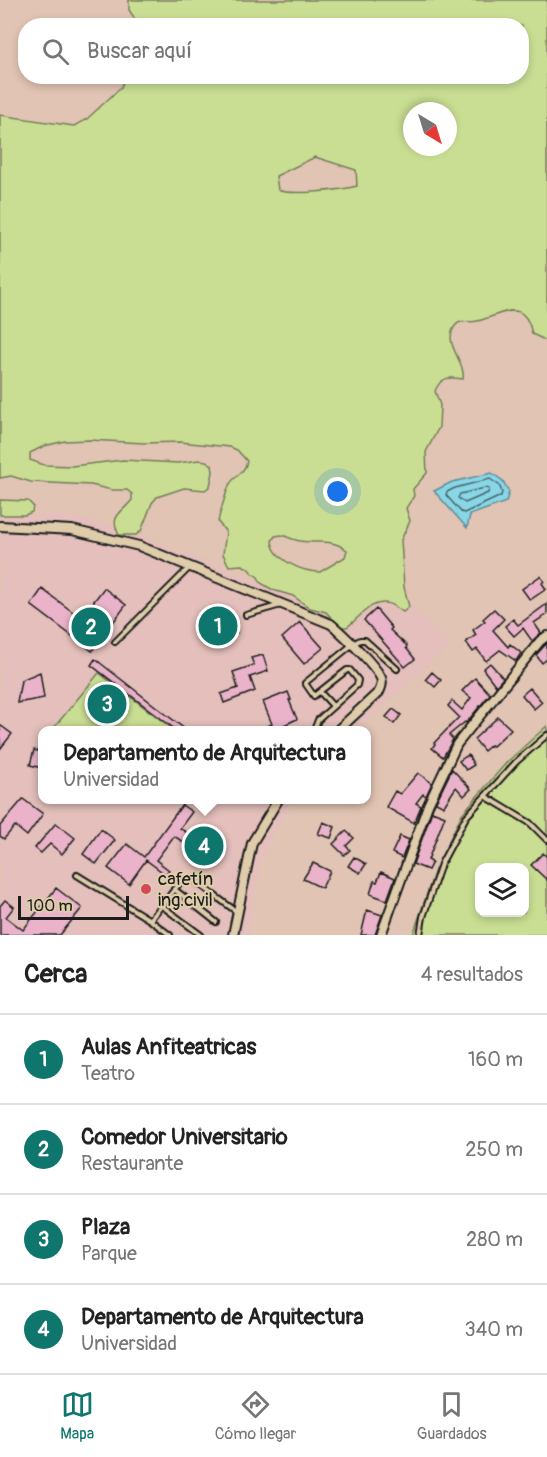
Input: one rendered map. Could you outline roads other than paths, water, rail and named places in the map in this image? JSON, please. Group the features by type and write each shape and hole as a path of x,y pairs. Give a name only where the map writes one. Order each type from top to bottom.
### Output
{"street":[{"path":"0,526 72,530 139,546 331,624 353,644 381,678 382,686 379,692 342,726"},
{"path":"381,935 428,806 457,744 540,641 547,636"},
{"path":"233,935 252,843 276,804"}],"lane":[{"path":"115,642 191,567"},
{"path":"246,615 282,604"},
{"path":"316,726 318,720 357,685 358,680 350,670 347,670 313,695 305,683 353,644 365,640 397,669"},
{"path":"320,692 333,706"},
{"path":"420,935 423,917 441,864 466,818 516,762 547,735"},
{"path":"485,796 530,823 547,840"},
{"path":"77,875 170,935"},
{"path":"150,920 182,880 191,878 237,912"},
{"path":"174,890 216,922"},
{"path":"162,906 201,935"}],"water":[{"path":"492,473 503,481 509,492 506,502 470,515 467,528 434,491 452,482"}],"place":[{"name":"Aulas Anfiteatricas","path":"218,626"},
{"name":"Comedor Universitario","path":"91,627"},
{"name":"Plaza","path":"107,704"},
{"name":"Departamento de Arquitectura","path":"204,846"},
{"name":"cafetín ing.civil","path":"146,889"}]}
